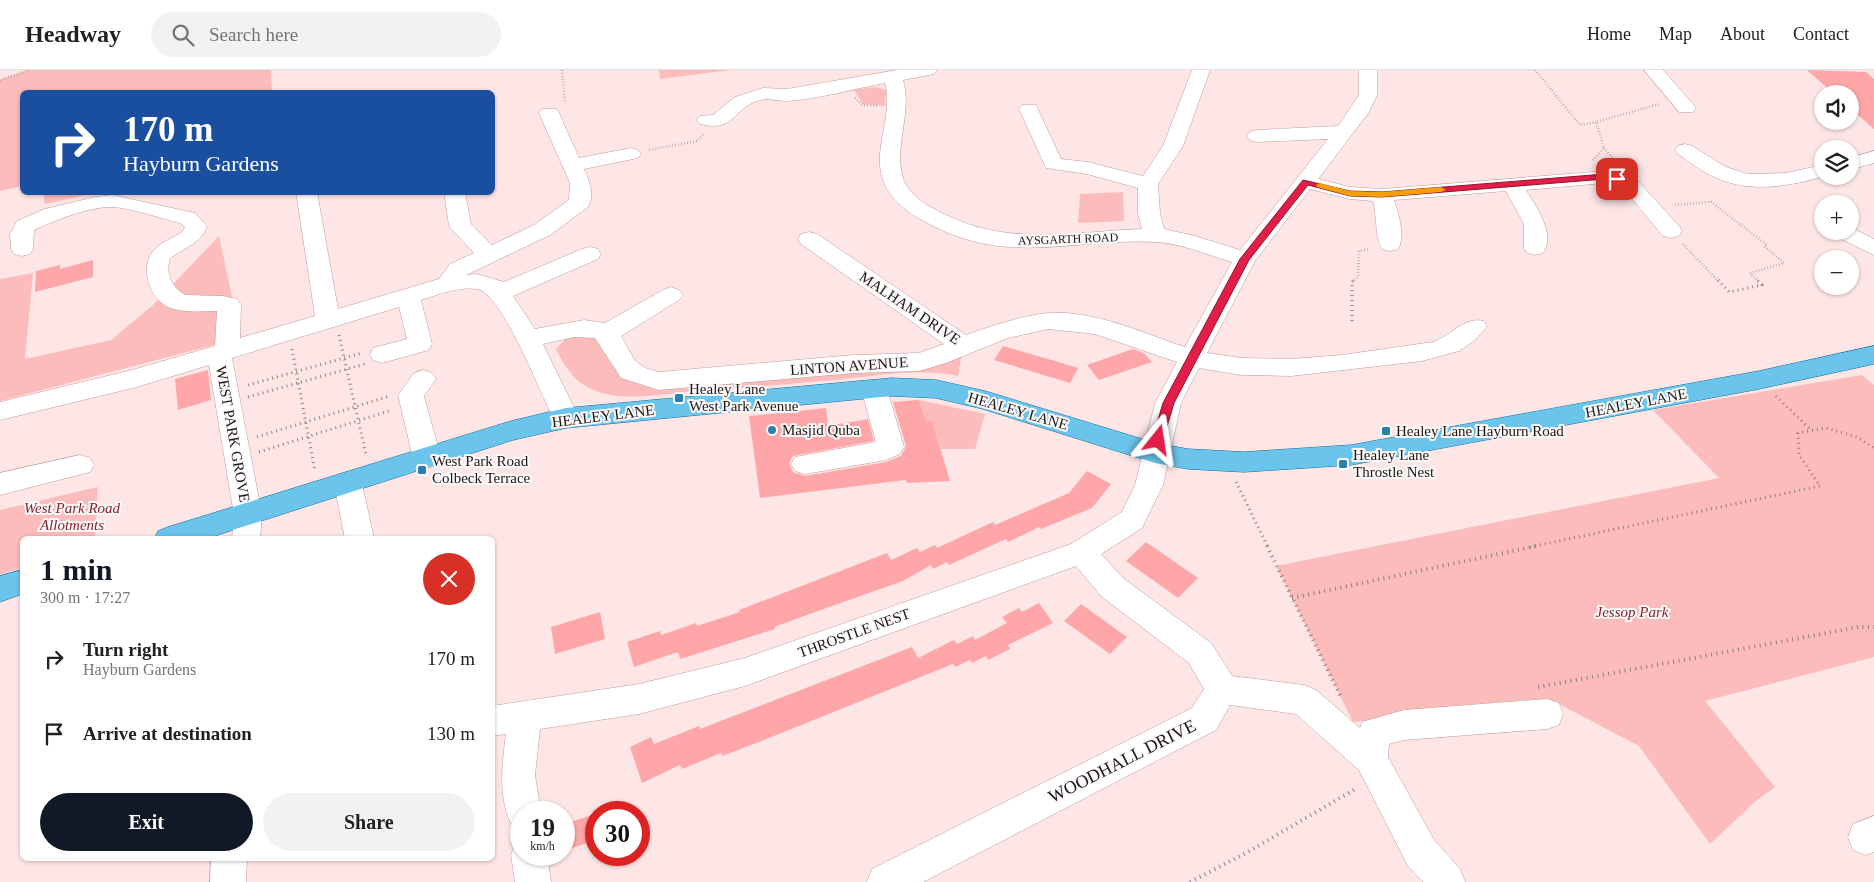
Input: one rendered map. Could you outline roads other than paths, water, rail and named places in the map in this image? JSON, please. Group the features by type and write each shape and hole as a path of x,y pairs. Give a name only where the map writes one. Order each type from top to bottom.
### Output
{"main road":[{"name":"HEALEY LANE","path":"188,536 247,527 318,492 511,431 566,418 874,389 936,389 985,400 1155,453 1227,463 1351,455 1759,380 1874,355"},
{"path":"0,589 20,583"}],"street":[{"path":"712,121 751,97 763,94 787,95 893,78 928,70"},
{"path":"1155,235 1148,214 1148,184 1173,146 1200,70"},
{"name":"THROSTLE NEST","path":"495,721 639,699 745,672 1081,552 1132,520 1149,486 1155,453 1168,403 1245,259 1359,112 1368,95 1368,70"},
{"path":"1653,70 1682,103"},
{"name":"AYSGARTH ROAD","path":"893,78 899,90 890,156 895,182 902,195 947,226 967,233 1022,243 1155,235 1193,243 1245,259"},
{"path":"1029,109 1053,164 1061,167 1088,168 1148,184"},
{"path":"447,284 458,269 542,230 580,202 580,183 549,113"},
{"path":"1257,136 1342,132"},
{"path":"1685,150 1724,174 1742,179 1790,180 1814,173"},
{"path":"572,165 631,154"},
{"path":"1859,161 1874,157"},
{"path":"1306,182 1350,193 1382,195 1512,183 1599,169 1630,184 1671,231"},
{"path":"1512,183 1535,224 1535,248"},
{"path":"307,195 332,318"},
{"path":"455,195 460,226 489,255"},
{"path":"1382,195 1388,216 1390,244"},
{"name":"WEST PARK GROVE","path":"22,249 21,234 25,226 53,214 95,203 112,201 187,218 196,226 195,231 190,236 167,248 156,264 156,272 168,294 177,301 229,305 223,351 227,397 247,527"},
{"name":"MALHAM DRIVE","path":"809,239 963,345 1020,326 1062,321 1100,327 1192,358 1216,364 1276,368 1332,364 1440,349 1460,340 1475,327"},
{"path":"1859,240 1874,248"},
{"path":"499,293 588,252"},
{"path":"0,411 133,379 447,284 477,281 495,287 529,339 566,418"},
{"path":"529,339 575,329 598,329 605,334 670,294"},
{"path":"382,354 420,344 408,296"},
{"name":"LINTON AVENUE","path":"605,334 610,337 618,355 631,373 659,380 854,364 919,362 937,357 963,345"},
{"path":"805,464 886,450 891,446 874,389"},
{"path":"415,393 427,458"},
{"path":"0,484 80,465"},
{"path":"360,479 360,536"},
{"path":"1081,552 1112,587 1200,654 1222,689 1304,700 1372,759 1421,853 1447,882"},
{"name":"WOODHALL DRIVE","path":"885,882 1204,719 1222,689"},
{"path":"1372,759 1374,733 1404,725 1538,702"},
{"path":"522,801 518,775 525,716"},
{"path":"228,882 229,861"},
{"path":"531,866 533,882"}],"place":[{"name":"Healey Lane West Park Avenue","path":"679,398"},
{"name":"Masjid Quba","path":"772,430"},
{"name":"Healey Lane Hayburn Road","path":"1386,431"},
{"name":"Healey Lane Throstle Nest","path":"1343,464"},
{"name":"West Park Road Colbeck Terrace","path":"422,470"}],"park label":[{"name":"West Park Road Allotments","path":"72,516"},
{"name":"Jessop Park","path":"1632,612"}]}
